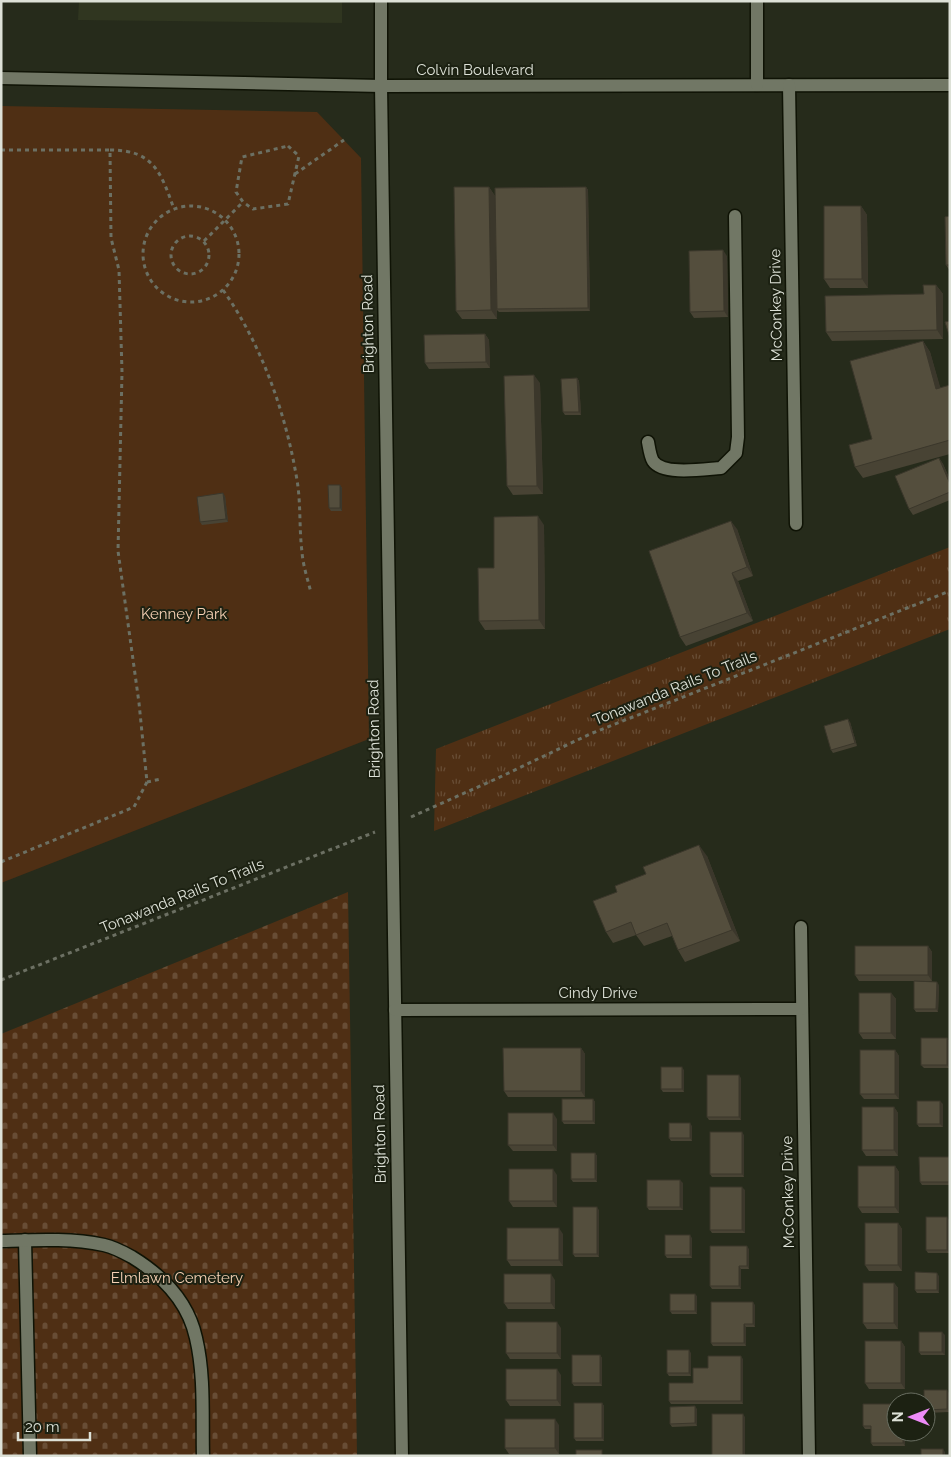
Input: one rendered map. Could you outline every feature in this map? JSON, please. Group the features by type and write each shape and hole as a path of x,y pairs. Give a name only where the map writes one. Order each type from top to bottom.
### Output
{"street":[{"name":"Brighton Road","path":"381,1 380,86 402,1456"},
{"path":"757,1 757,85"},
{"name":"Colvin Boulevard","path":"1,78 380,86 950,85"},
{"name":"McConkey Drive","path":"790,85 796,524"},
{"path":"648,442 652,461 660,467 673,470 721,468 736,453 738,438 735,216"},
{"name":"McConkey Drive","path":"801,927 809,1456"},
{"name":"Cindy Drive","path":"395,1010 802,1009"},
{"path":"25,1240 30,1456"},
{"path":"1,1241 79,1241 106,1245 126,1254 163,1279 178,1297 189,1315 199,1352 203,1456"}],"path":[{"path":"294,174 344,140"},
{"path":"288,146 299,156 288,204 253,210 243,202 236,192 242,157 288,146"},
{"path":"1,150 125,150 149,160 164,180 174,210"},
{"path":"1,862 134,807 147,782 139,703 118,551 122,372 118,270 111,238 110,150"},
{"path":"204,241 243,202"},
{"path":"186,206 210,210 225,220 235,235 239,258 237,270 223,290 214,297 202,301 178,301 163,293 150,280 145,269 144,245 148,234 164,215 186,206"},
{"path":"186,236 192,236 204,241 208,246 209,259 203,270 191,275 185,274 174,267 170,255 175,243 186,236"},
{"path":"223,290 240,316 256,348 276,397 284,423 297,482 302,553 311,593"},
{"name":"Tonawanda Rails To Trails","path":"412,816 590,734 950,591"},
{"path":"147,782 162,779"},
{"name":"Tonawanda Rails To Trails","path":"1,980 371,833"}],"shaded area":[{"path":"79,1 342,1 342,23 78,20"}],"green space":[{"name":"Kenney Park","path":"1,106 317,112 361,158 369,739 1,883"},
{"path":"950,547 950,629 434,831 436,749"},
{"name":"Elmlawn Cemetery","path":"348,892 357,1456 1,1456 1,1034"}],"building":[{"path":"454,187 489,187 491,310 456,311"},
{"path":"586,187 588,308 497,309 495,188"},
{"path":"824,206 861,206 862,279 824,279"},
{"path":"950,216 950,265 946,265 945,217"},
{"path":"723,250 724,311 690,312 689,251"},
{"path":"923,285 936,285 937,330 826,332 825,296 924,294"},
{"path":"950,321 950,338 945,322"},
{"path":"485,334 486,362 425,363 424,335"},
{"path":"923,341 936,389 950,385 950,440 855,467 849,445 872,439 850,361"},
{"path":"534,375 537,486 507,486 504,376"},
{"path":"577,378 579,412 563,412 561,379"},
{"path":"939,458 950,484 950,492 909,509 895,476"},
{"path":"328,485 340,485 340,508 329,508"},
{"path":"223,493 226,519 200,522 197,497"},
{"path":"538,516 539,620 479,621 478,568 494,568 494,517"},
{"path":"731,521 747,567 732,573 747,613 680,637 649,551"},
{"path":"848,719 855,743 831,750 824,726"},
{"path":"699,845 732,930 678,950 667,923 636,935 631,922 606,932 593,901 617,892 615,886 646,874 643,867"},
{"path":"855,946 928,946 928,975 855,975"},
{"path":"914,981 937,982 936,1009 914,1009"},
{"path":"859,993 891,993 891,1033 859,1033"},
{"path":"921,1038 947,1038 947,1065 921,1065"},
{"path":"503,1048 581,1048 581,1091 504,1091"},
{"path":"860,1050 895,1050 895,1094 860,1094"},
{"path":"661,1067 682,1067 682,1089 661,1089"},
{"path":"707,1075 739,1075 739,1117 707,1117"},
{"path":"562,1099 593,1099 593,1121 562,1121"},
{"path":"917,1101 940,1101 940,1124 917,1124"},
{"path":"862,1107 894,1107 894,1150 862,1150"},
{"path":"508,1113 553,1113 553,1145 508,1145"},
{"path":"669,1123 690,1123 690,1138 669,1138"},
{"path":"710,1132 742,1132 742,1174 710,1174"},
{"path":"571,1153 595,1153 595,1179 571,1179"},
{"path":"919,1157 949,1157 949,1182 920,1182"},
{"path":"858,1166 895,1166 895,1207 858,1207"},
{"path":"509,1169 553,1169 553,1201 509,1201"},
{"path":"647,1180 680,1180 680,1207 647,1207"},
{"path":"710,1187 742,1187 742,1230 710,1230"},
{"path":"573,1207 597,1207 597,1254 573,1254"},
{"path":"926,1217 947,1217 947,1250 926,1250"},
{"path":"865,1223 898,1223 898,1265 865,1265"},
{"path":"507,1228 559,1228 559,1260 507,1260"},
{"path":"665,1235 690,1235 690,1255 665,1255"},
{"path":"710,1246 747,1246 747,1266 739,1266 739,1286 710,1286"},
{"path":"915,1272 937,1273 937,1290 915,1290"},
{"path":"504,1274 551,1274 551,1303 504,1303"},
{"path":"863,1283 894,1283 894,1323 863,1323"},
{"path":"670,1294 695,1294 695,1311 670,1311"},
{"path":"711,1302 753,1302 753,1324 744,1324 744,1343 711,1343"},
{"path":"506,1322 557,1322 557,1353 506,1353"},
{"path":"919,1332 942,1332 942,1352 919,1352"},
{"path":"865,1341 901,1341 901,1383 865,1383"},
{"path":"667,1350 689,1350 689,1373 667,1373"},
{"path":"572,1355 600,1355 600,1383 572,1383"},
{"path":"708,1356 741,1356 741,1401 669,1401 669,1383 693,1383 693,1368 708,1368"},
{"path":"506,1369 557,1369 557,1400 506,1400"},
{"path":"924,1390 947,1390 947,1409 936,1410 936,1392 924,1392"},
{"path":"574,1403 602,1403 602,1438 574,1438"},
{"path":"863,1404 886,1404 886,1442 903,1443 871,1443 871,1426 863,1426"},
{"path":"695,1406 695,1423 670,1424 670,1407"},
{"path":"712,1414 743,1414 743,1455 712,1455"},
{"path":"505,1419 555,1419 555,1448 505,1448"},
{"path":"921,1449 943,1449 943,1456 921,1456"},
{"path":"576,1450 602,1450 602,1456 576,1456"}]}
